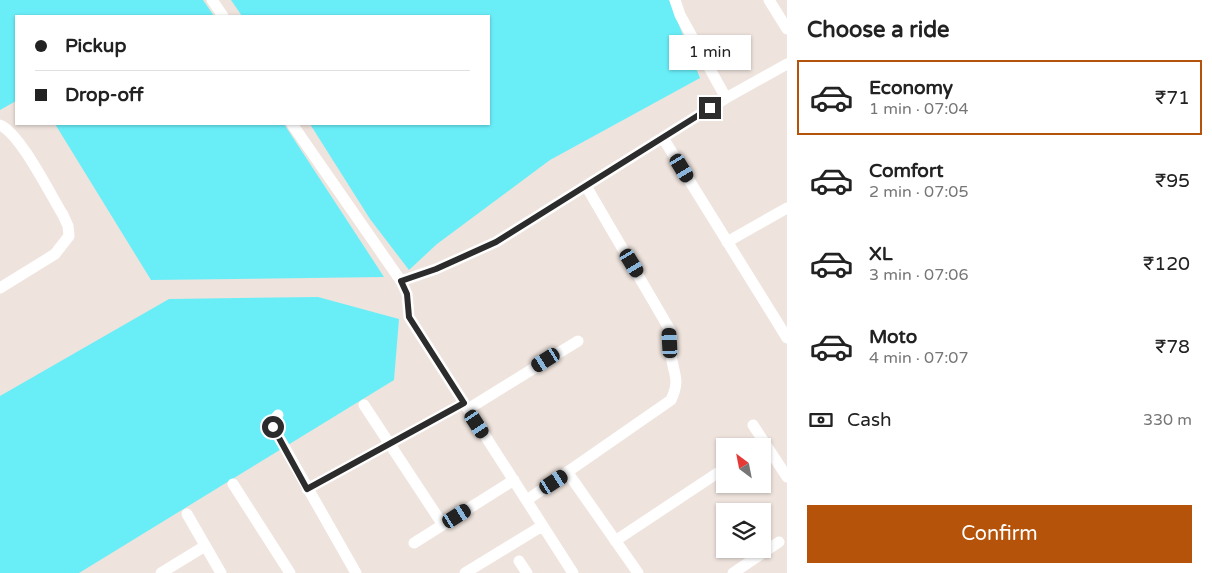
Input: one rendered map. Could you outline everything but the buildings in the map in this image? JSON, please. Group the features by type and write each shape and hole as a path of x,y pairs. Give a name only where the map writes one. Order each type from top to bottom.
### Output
{"street":[{"path":"212,0 222,15"},
{"path":"675,0 680,15 726,98"},
{"path":"769,0 787,29"},
{"path":"401,281 444,266 496,242 726,98 787,64"},
{"path":"0,125 6,128 20,143 68,226 69,236 55,254 0,288"},
{"path":"293,125 401,281 407,294 409,317 573,573"},
{"path":"663,138 787,338"},
{"path":"527,500 670,400 677,388 678,378 671,356 670,330 658,306 586,186"},
{"path":"727,242 787,208"},
{"path":"307,489 466,406 578,341"},
{"path":"364,405 443,524"},
{"path":"278,415 272,422 273,427 356,573"},
{"path":"753,425 787,477"},
{"path":"568,473 638,573"},
{"path":"615,541 716,474"},
{"path":"414,543 514,480"},
{"path":"233,484 290,573"},
{"path":"187,514 221,573"},
{"path":"465,573 542,526"},
{"path":"733,573 779,542"},
{"path":"161,573 205,546"},
{"path":"520,561 527,573"}],"water":[{"path":"0,0 203,0 213,15 15,15 15,102 0,110"},
{"path":"231,0 669,0 700,78 550,160 437,244 409,270 370,219 311,125 490,125 490,15 241,15"},
{"path":"56,125 285,125 384,277 151,280"},
{"path":"318,297 399,319 394,380 79,573 0,573 0,396 169,299"}],"route":[{"path":"273,427 307,489 464,403 421,332 409,317 407,294 401,281 436,269 496,242 710,108"}]}
